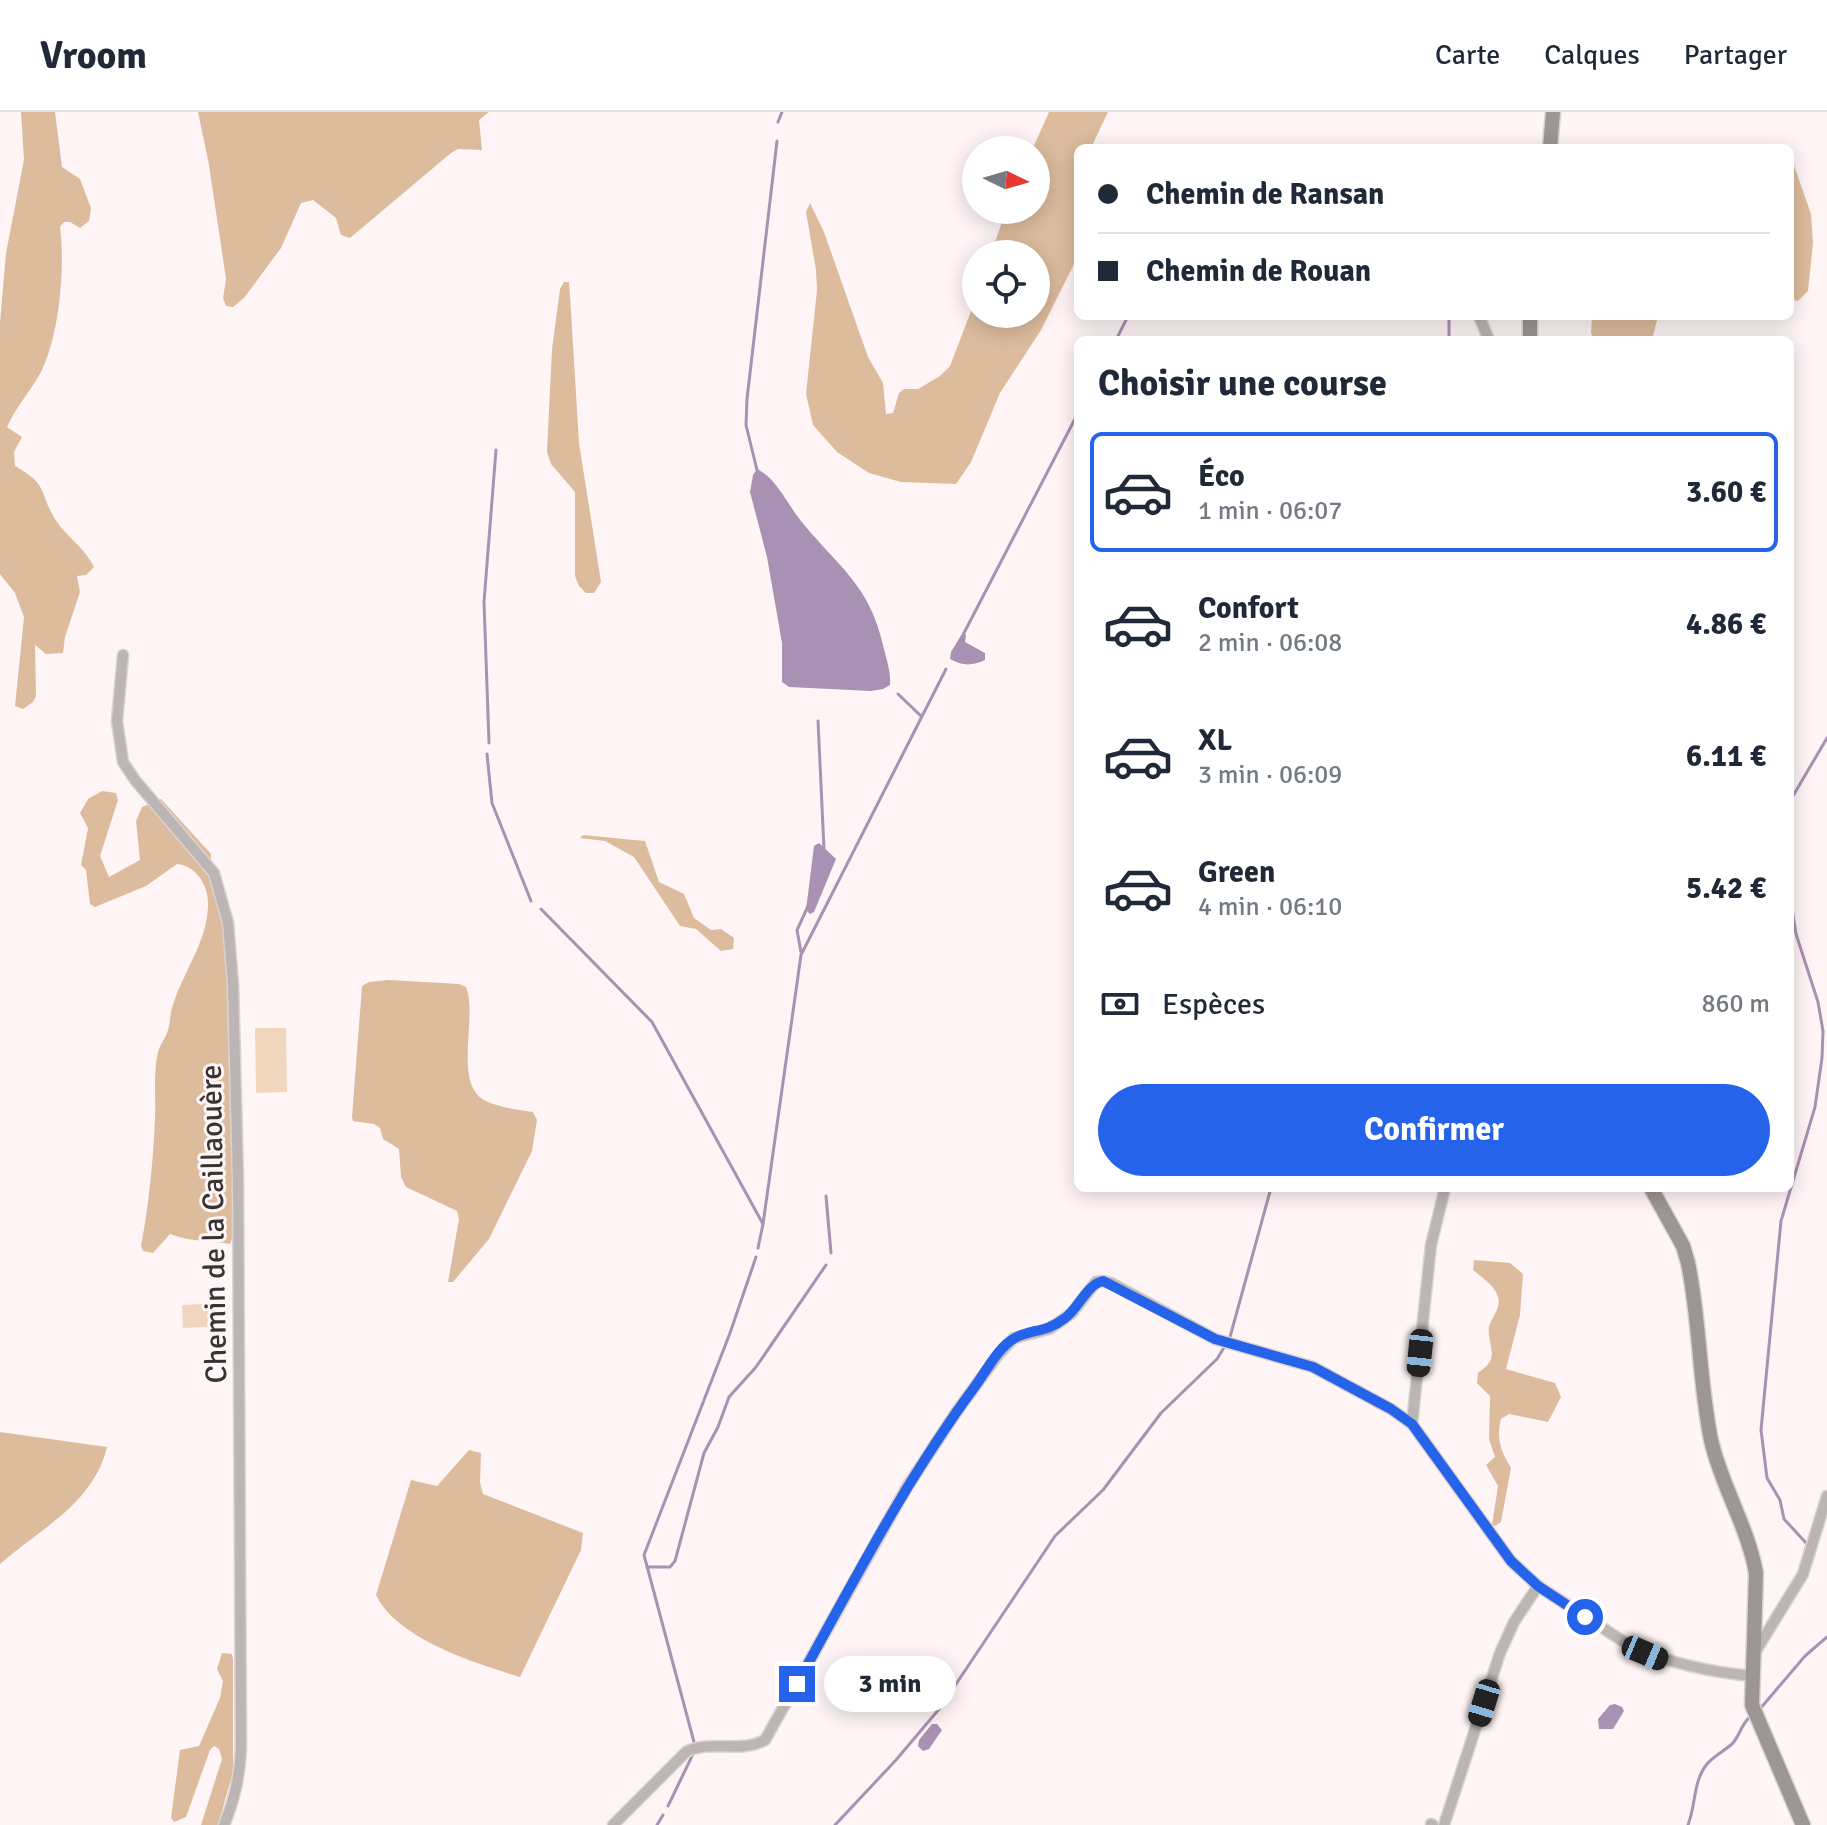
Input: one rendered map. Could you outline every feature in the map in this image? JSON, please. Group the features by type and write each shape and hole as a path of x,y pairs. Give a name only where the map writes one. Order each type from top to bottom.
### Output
{"street":[{"path":"1550,144 1553,112"},
{"name":"Chemin de la Caillaouère","path":"123,655 117,721 123,762 214,873 228,923 233,984 238,1180 241,1748 236,1795 224,1825"},
{"path":"1412,1424 1431,1245 1444,1192"},
{"path":"1653,1192 1683,1246 1688,1263 1701,1384 1712,1443 1753,1553 1756,1573 1752,1705 1803,1825"},
{"path":"613,1825 686,1752 696,1747 746,1747 765,1740 907,1487 999,1354 1014,1338 1049,1329 1061,1321 1072,1313 1096,1282 1103,1281 1215,1339 1313,1367 1391,1409 1412,1424 1502,1551 1538,1586 1632,1647 1655,1657 1689,1668 1752,1676"},
{"path":"1753,1655 1798,1587 1812,1552 1827,1496"},
{"path":"1444,1825 1500,1653 1514,1622 1538,1586"}],"shaded area":[{"path":"21,112 55,112 62,167 80,179 91,208 89,221 80,228 70,222 64,222 60,227 60,295 50,348 41,371 7,427 22,437 14,452 15,466 39,485 57,522 94,567 86,575 77,576 80,592 63,653 46,654 35,645 36,696 23,709 15,706 24,617 15,593 0,574 0,323 6,253 24,160"},
{"path":"198,112 489,112 479,120 482,150 458,149 451,153 350,238 341,235 336,218 313,200 301,203 281,248 244,298 233,307 226,306 223,298 226,279"},
{"path":"1049,112 1108,112 1093,144 1074,144 1074,264 1050,312 1050,240 996,240 1001,224 1050,224 1050,136 1038,136"},
{"path":"1794,165 1811,214 1813,243 1808,291 1798,301 1794,300"},
{"path":"810,203 824,232 868,357 883,383 886,414 893,413 899,393 904,389 918,389 950,366 965,328 1042,328 1000,393 971,462 956,484 901,482 869,473 837,452 813,425 806,394 817,290 806,212"},
{"path":"564,282 569,282 579,443 601,582 594,593 586,593 575,576 575,492 551,464 547,452 552,349 560,289"},
{"path":"1592,320 1657,320 1653,336 1593,336"},
{"path":"757,469 776,485 801,521 862,592 878,627 890,685 871,691 789,687 782,682 782,643 767,557 750,492"},
{"path":"963,632 965,642 985,653 985,660 967,664 950,659"},
{"path":"102,791 116,793 118,800 100,856 109,877 140,860 136,821 142,807 161,799 211,854 210,876 223,925 227,982 234,1233 230,1244 170,1234 153,1253 143,1251 141,1246 152,1167 158,1052 167,1033 175,998 204,931 208,902 206,889 195,872 177,864 146,886 95,907 90,904 86,870 81,865 88,828 80,813 88,799"},
{"path":"583,835 645,841 659,882 684,894 694,918 711,930 721,929 734,938 733,949 721,951 696,929 680,926 634,857 605,841 580,838"},
{"path":"819,843 836,859 814,912 810,914 806,910 814,846"},
{"path":"388,980 466,987 470,1014 468,1064 475,1091 495,1105 533,1112 537,1120 532,1151 489,1239 453,1282 448,1282 459,1219 457,1211 406,1187 401,1177 399,1149 383,1139 380,1128 353,1121 352,1117 362,986"},
{"path":"255,1028 286,1028 287,1092 256,1093"},
{"path":"1474,1260 1510,1263 1523,1274 1520,1315 1506,1369 1555,1383 1561,1397 1548,1422 1509,1414 1501,1419 1500,1445 1511,1468 1501,1522 1495,1526 1492,1525 1498,1486 1486,1465 1495,1457 1489,1439 1490,1396 1477,1383 1478,1373 1491,1359 1489,1327 1499,1302 1494,1289 1473,1270"},
{"path":"227,1303 228,1326 183,1328 182,1305"},
{"path":"0,1432 107,1447 100,1467 78,1499 0,1564"},
{"path":"469,1450 481,1453 480,1482 483,1494 583,1533 581,1550 520,1677 460,1657 419,1637 386,1611 376,1595 411,1480 437,1486"},
{"path":"222,1653 232,1654 233,1659 233,1772 218,1825 201,1825 222,1759 219,1749 214,1746 186,1817 174,1822 171,1818 180,1750 199,1746 220,1698 223,1681 217,1669"},
{"path":"1615,1704 1624,1711 1613,1729 1599,1729 1598,1719 1610,1705"},
{"path":"932,1724 937,1724 942,1730 929,1749 923,1751 918,1746 919,1740"}],"waterway":[{"path":"778,122 782,112"},
{"path":"757,470 746,425 747,399 777,141"},
{"path":"1118,336 1126,320"},
{"path":"1449,320 1449,336"},
{"path":"964,633 1074,421"},
{"path":"489,743 484,602 496,450"},
{"path":"763,1224 801,955 946,669"},
{"path":"898,694 921,716"},
{"path":"818,721 824,849"},
{"path":"1794,794 1827,738"},
{"path":"487,754 492,803 531,901"},
{"path":"801,952 797,930 808,906"},
{"path":"541,909 652,1022 763,1224 758,1248"},
{"path":"1794,921 1818,1002 1823,1031 1815,1107 1794,1177"},
{"path":"1230,1337 1270,1192"},
{"path":"1790,1192 1781,1221 1761,1430 1767,1478 1780,1500 1784,1519 1807,1544 1805,1551"},
{"path":"826,1196 831,1253"},
{"path":"694,1742 644,1555 756,1257"},
{"path":"647,1567 670,1567 675,1561 704,1453 729,1397 756,1367 826,1265"},
{"path":"835,1825 940,1708 1055,1536 1103,1490 1161,1413 1217,1359 1225,1346"},
{"path":"1759,1710 1805,1656 1827,1637"},
{"path":"1688,1825 1702,1771 1732,1744 1750,1717"},
{"path":"668,1806 694,1752"},
{"path":"657,1825 663,1815"}],"route":[{"path":"797,1684 907,1487 999,1354 1014,1338 1049,1329 1061,1321 1072,1313 1096,1282 1103,1281 1215,1339 1313,1367 1391,1409 1412,1424 1511,1561 1538,1586 1585,1617"}]}
